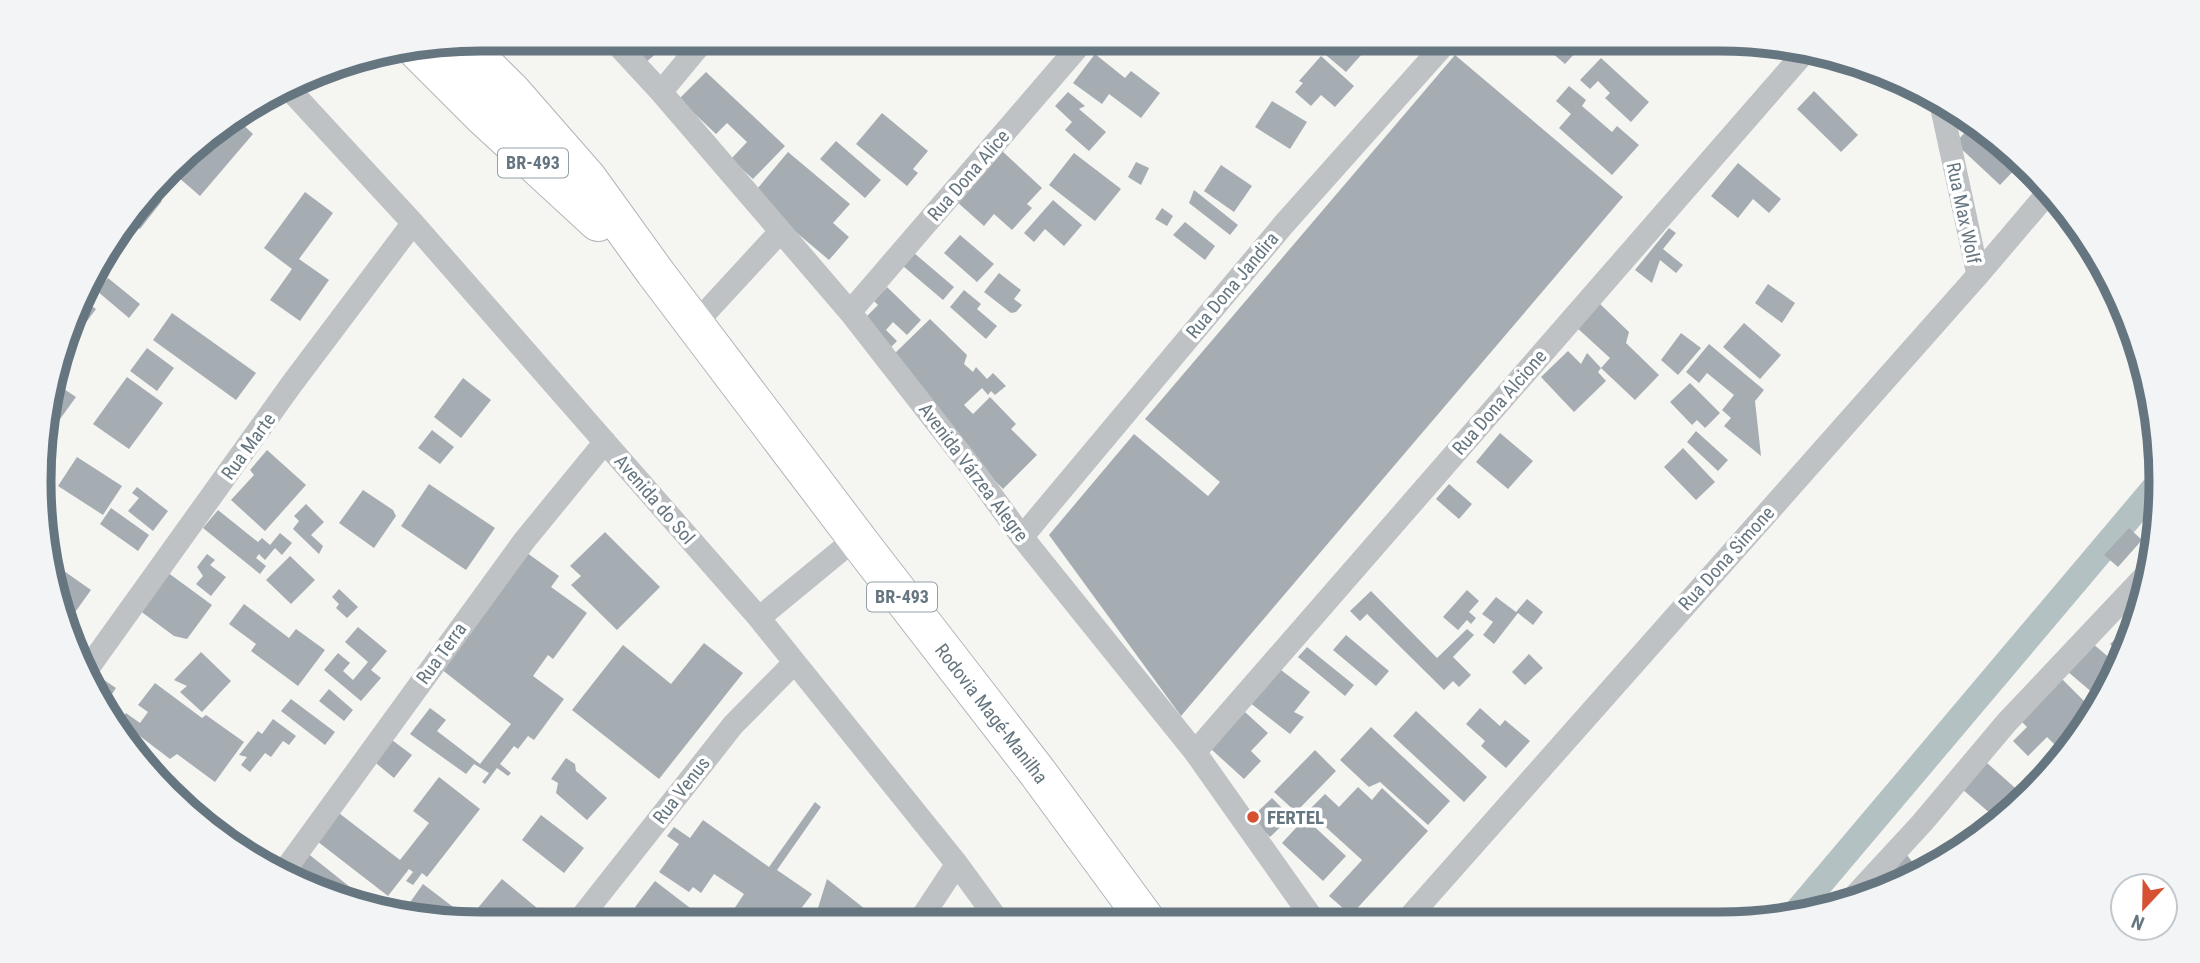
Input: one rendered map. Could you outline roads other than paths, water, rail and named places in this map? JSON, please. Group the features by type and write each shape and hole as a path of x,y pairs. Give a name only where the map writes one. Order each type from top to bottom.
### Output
{"highway":[{"name":"Rodovia Magé-Manilha","path":"471,51 512,92 587,179 856,538 1038,773 1140,912"},
{"name":"Rodovia Magé-Manilha","path":"422,55 493,126 655,272"}],"street":[{"name":"Avenida Várzea Alegre","path":"624,51 850,312 1022,537 1195,752 1308,912"},
{"path":"661,92 694,51"},
{"name":"Rua Dona Alice","path":"850,312 1075,51"},
{"name":"Rua Dona Jandira","path":"1022,537 1284,224 1437,51"},
{"name":"Rua Dona Alcione","path":"1195,752 1799,58"},
{"name":"Avenida do Sol","path":"294,94 413,223 759,618 957,864 992,912"},
{"name":"Rua Max Wolf","path":"1943,114 1978,275"},
{"name":"Rua Dona Simone","path":"1414,912 2043,198"},
{"name":"Rua Marte","path":"91,663 291,385 413,223"},
{"path":"695,324 780,232"},
{"name":"Rua Terra","path":"288,866 484,595 604,442"},
{"path":"759,618 856,538"},
{"path":"1863,887 1922,823 2007,722 2137,585"},
{"name":"Rua Venus","path":"585,912 733,725 794,663"},
{"path":"925,912 957,864"}],"waterway":[{"path":"1803,904 2149,495"}],"place":[{"name":"FERTEL","path":"1253,817"}]}
